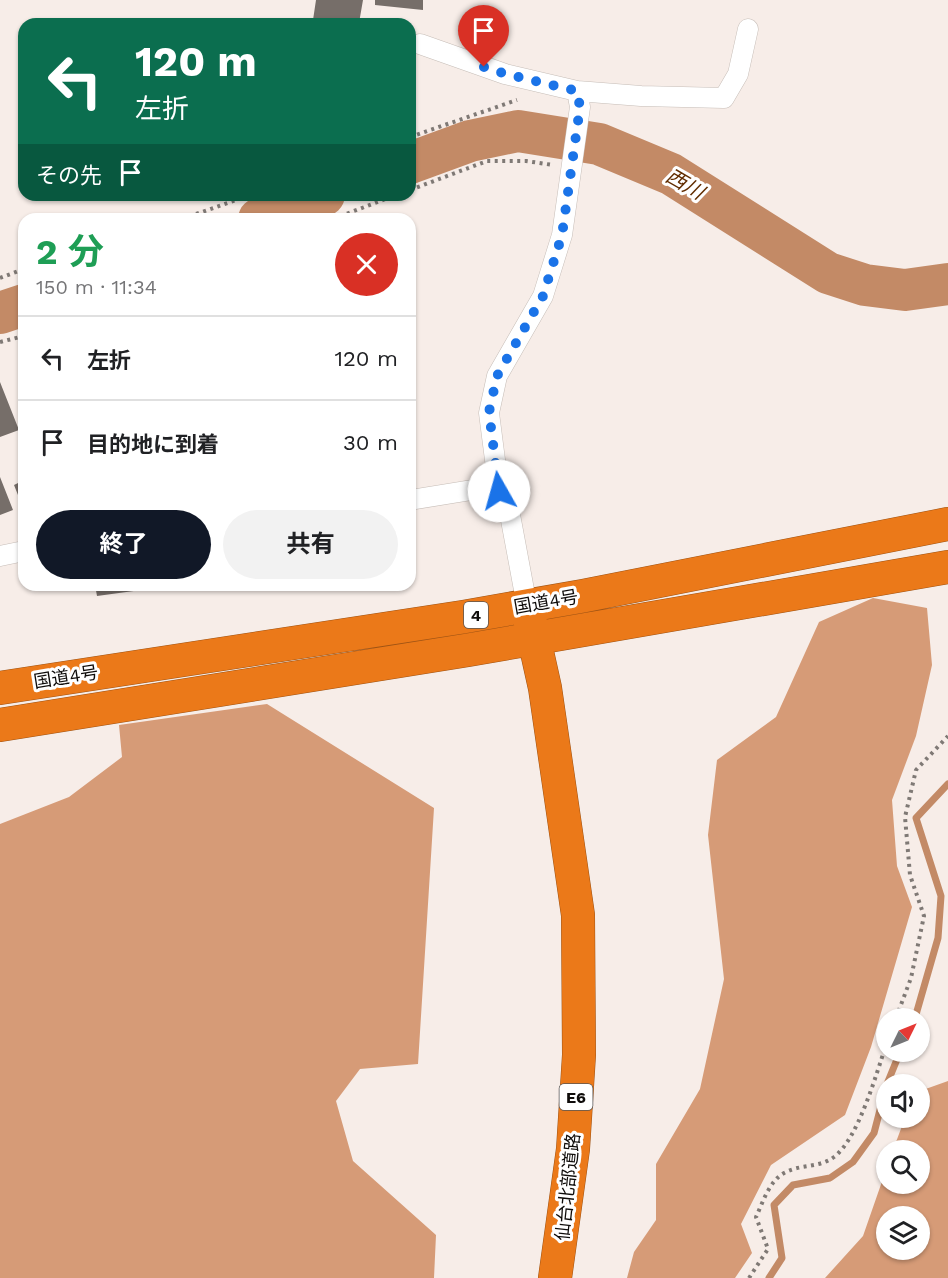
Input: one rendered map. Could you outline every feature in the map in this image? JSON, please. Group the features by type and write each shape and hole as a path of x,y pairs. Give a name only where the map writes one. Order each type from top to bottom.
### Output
{"highway":[{"name":"国道4号","path":"0,688 527,606 948,524"},
{"name":"国道4号","path":"0,725 533,639 948,567"},
{"name":"仙台北部道路","path":"527,606 545,688 578,915 579,1055 574,1137 563,1233 555,1278"}],"street":[{"path":"420,44 506,74 558,86 579,99 641,96 724,98 738,74 748,29"},
{"path":"527,606 508,504 499,491 489,412 497,376 543,296 562,235 574,163 579,99"},
{"path":"416,499 484,488 499,491"},
{"path":"0,556 18,552"}],"path":[{"path":"416,134 558,86"},
{"path":"416,188 487,161 574,163"},
{"path":"199,213 233,201"},
{"path":"349,213 380,201"},
{"path":"0,279 18,272"},
{"path":"0,342 18,338"},
{"path":"900,1008 911,978 924,916 910,875 905,817 916,770 948,736"},
{"path":"749,1278 768,1249 756,1217 771,1185 786,1172 817,1166 834,1157 850,1141 880,1062"}],"shaded area":[{"path":"873,598 927,608 932,665 916,736 892,800 897,866 912,907 882,1008 876,1008 876,1030 871,1047 845,1115 771,1165 741,1224 752,1253 735,1278 627,1278 634,1252 656,1220 656,1164 700,1089 724,979 708,835 717,760 776,717 819,622"},
{"path":"267,704 434,808 418,1064 360,1069 336,1101 353,1161 436,1235 434,1278 0,1278 0,824 69,797 122,757 119,725"},
{"path":"948,1081 948,1278 825,1278 863,1236 878,1194 930,1194 930,1140 897,1140 901,1128 930,1128 930,1087"}],"building":[{"path":"316,0 363,0 360,18 313,18"},
{"path":"375,0 423,0 423,10 375,5"},
{"path":"0,382 18,430 0,437"},
{"path":"0,477 13,510 0,515"},
{"path":"18,483 18,495 14,485"},
{"path":"96,591 134,591 97,596"}],"waterway":[{"name":"西川","path":"416,161 470,141 518,131 599,144 671,174 828,273 865,285 905,290 948,284"},
{"name":"西川","path":"275,213 308,201"},
{"name":"西川","path":"0,313 18,307"},
{"path":"918,1008 938,938 941,896 916,818 948,784"},
{"path":"891,1074 896,1062"},
{"path":"769,1278 782,1258 774,1205 793,1185 830,1178 853,1162 874,1133 876,1125"}],"route":[{"path":"484,67 577,91 580,107 562,235 543,296 497,376 489,412 499,491"}]}
